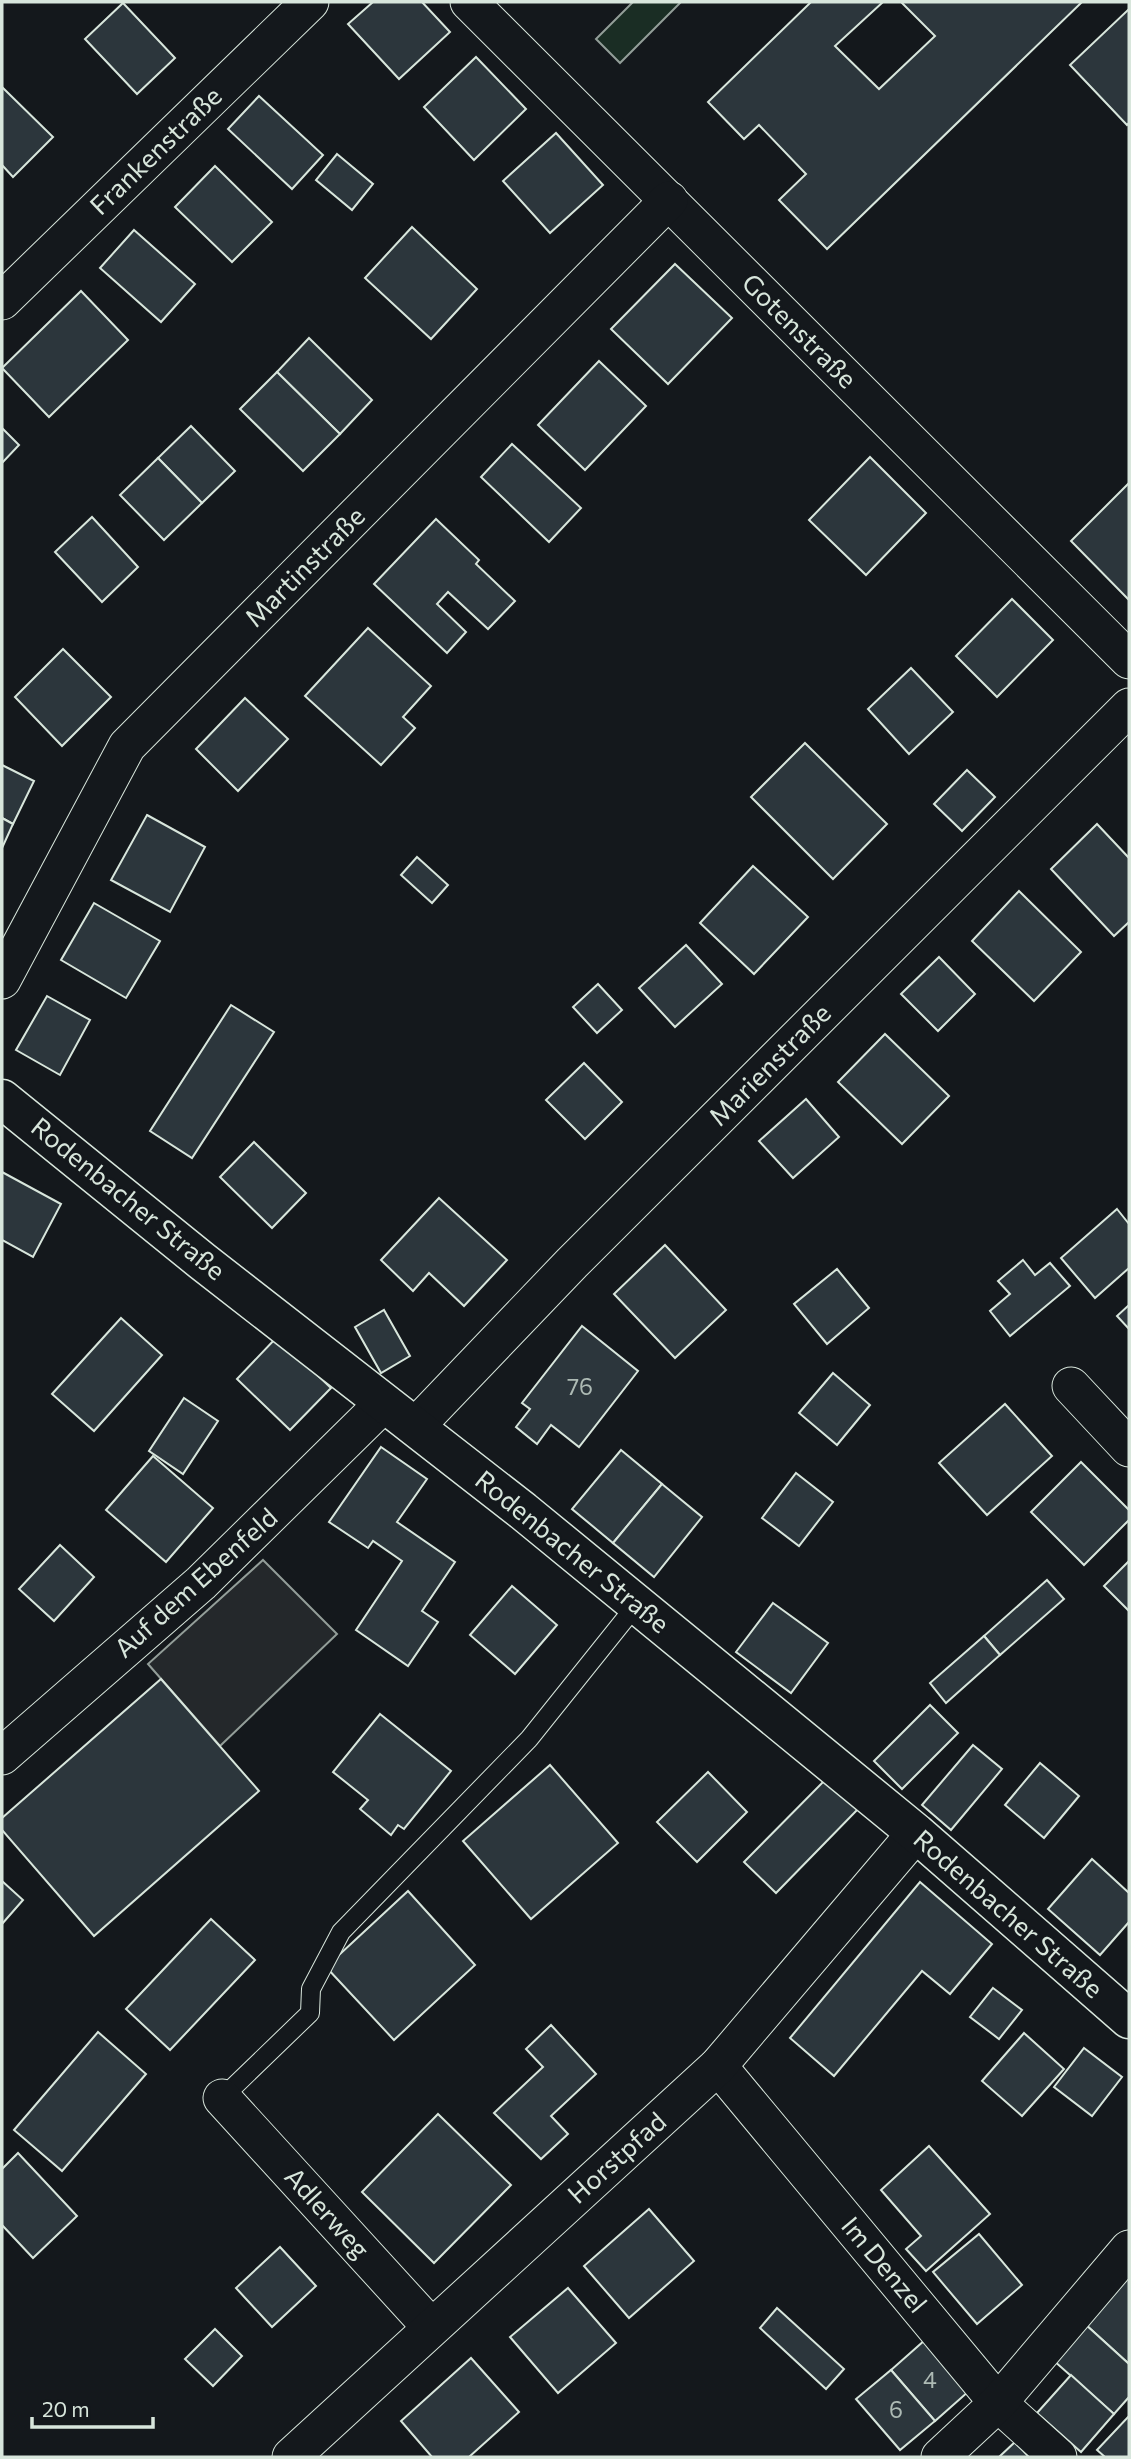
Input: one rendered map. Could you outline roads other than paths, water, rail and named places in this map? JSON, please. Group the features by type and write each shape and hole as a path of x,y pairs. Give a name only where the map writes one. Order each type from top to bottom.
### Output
{"street":[{"name":"Frankenstraße","path":"2,301 310,2"},
{"name":"Gotenstraße","path":"469,2 1129,660"},
{"name":"Martinstraße","path":"2,980 127,746 669,201"},
{"name":"Marienstraße","path":"415,1427 572,1263 1129,707"},
{"name":"Rodenbacher Straße","path":"8,1113 415,1427 637,1604 916,1833 1129,2020"},
{"path":"1070,1387 1129,1448"},
{"name":"Auf dem Ebenfeld","path":"2,1756 201,1583 384,1403"},
{"name":"Horstpfad","path":"291,2457 718,2066 916,1833"},
{"name":"Im Denzel","path":"718,2066 998,2403 1058,2457"},
{"name":"Adlerweg","path":"222,2098 431,2327"},
{"path":"940,2457 998,2403 1129,2249"}],"lane":[{"path":"222,2098 310,2013 311,1989 341,1932 529,1739 637,1604"}]}
